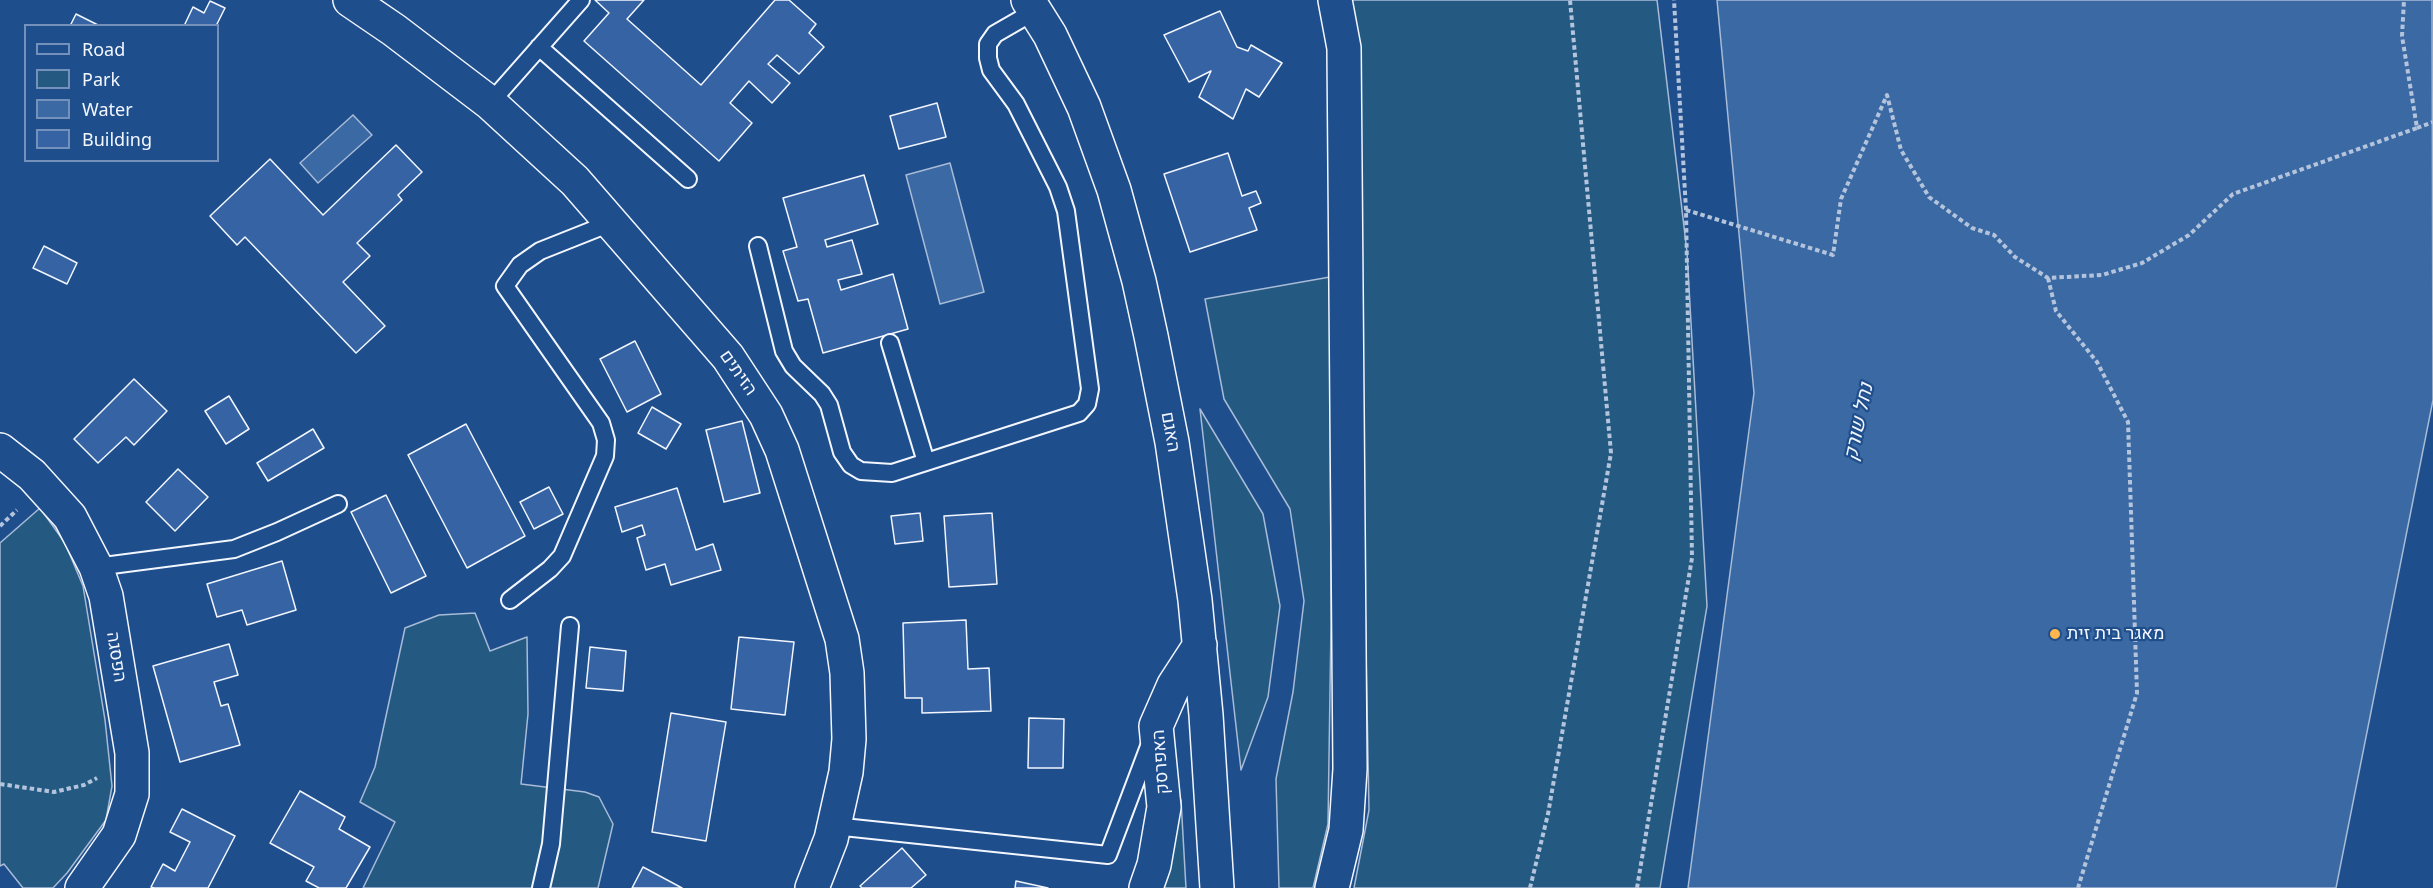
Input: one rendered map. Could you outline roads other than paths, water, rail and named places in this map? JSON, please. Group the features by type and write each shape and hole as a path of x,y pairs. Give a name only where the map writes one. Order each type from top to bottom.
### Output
{"street":[{"name":"הזיתים","path":"350,0 394,30 490,103 551,157 613,222 733,363 760,404 782,450 842,639 847,673 849,739 844,783 834,826 812,888"},
{"path":"1332,888 1346,830 1350,769 1344,48 1335,0"},
{"name":"האגם","path":"1031,6 1050,35 1084,108 1114,190 1139,281 1172,442 1189,546 1211,777 1217,888"},
{"name":"הפסגה","path":"0,450 32,475 52,495 80,533 96,567 106,596 132,760 132,794 127,815 108,854 82,888"},
{"name":"האפרסק","path":"1146,888 1154,866 1164,807 1156,726 1174,685 1200,645"}],"lane":[{"path":"490,103 581,0"},
{"path":"758,246 784,351 793,366 822,393 829,405 842,452 851,465 861,471 892,473 1079,413 1087,404 1090,389 1066,211 1058,187 1016,104 991,70 988,58 988,44 995,34 1031,6"},
{"path":"539,47 688,179"},
{"path":"510,600 550,569 562,556 605,456 606,440 601,423 505,286 520,265 540,251 613,222"},
{"path":"890,344 926,462"},
{"path":"96,567 234,549 338,504"},
{"path":"541,888 551,844 570,626"},
{"path":"834,826 1108,855 1156,726"}],"water":[{"name":"מאגר בית זית","path":"1717,0 2432,0 2433,400 2336,888 1688,888 1754,393"},
{"path":"353,115 372,135 318,183 300,163"},
{"path":"950,163 984,292 940,304 906,175"}],"place":[{"name":"מאגר בית זית","path":"2055,634"}],"water label":[{"name":"נחל שורק","path":"1859,422"}]}
